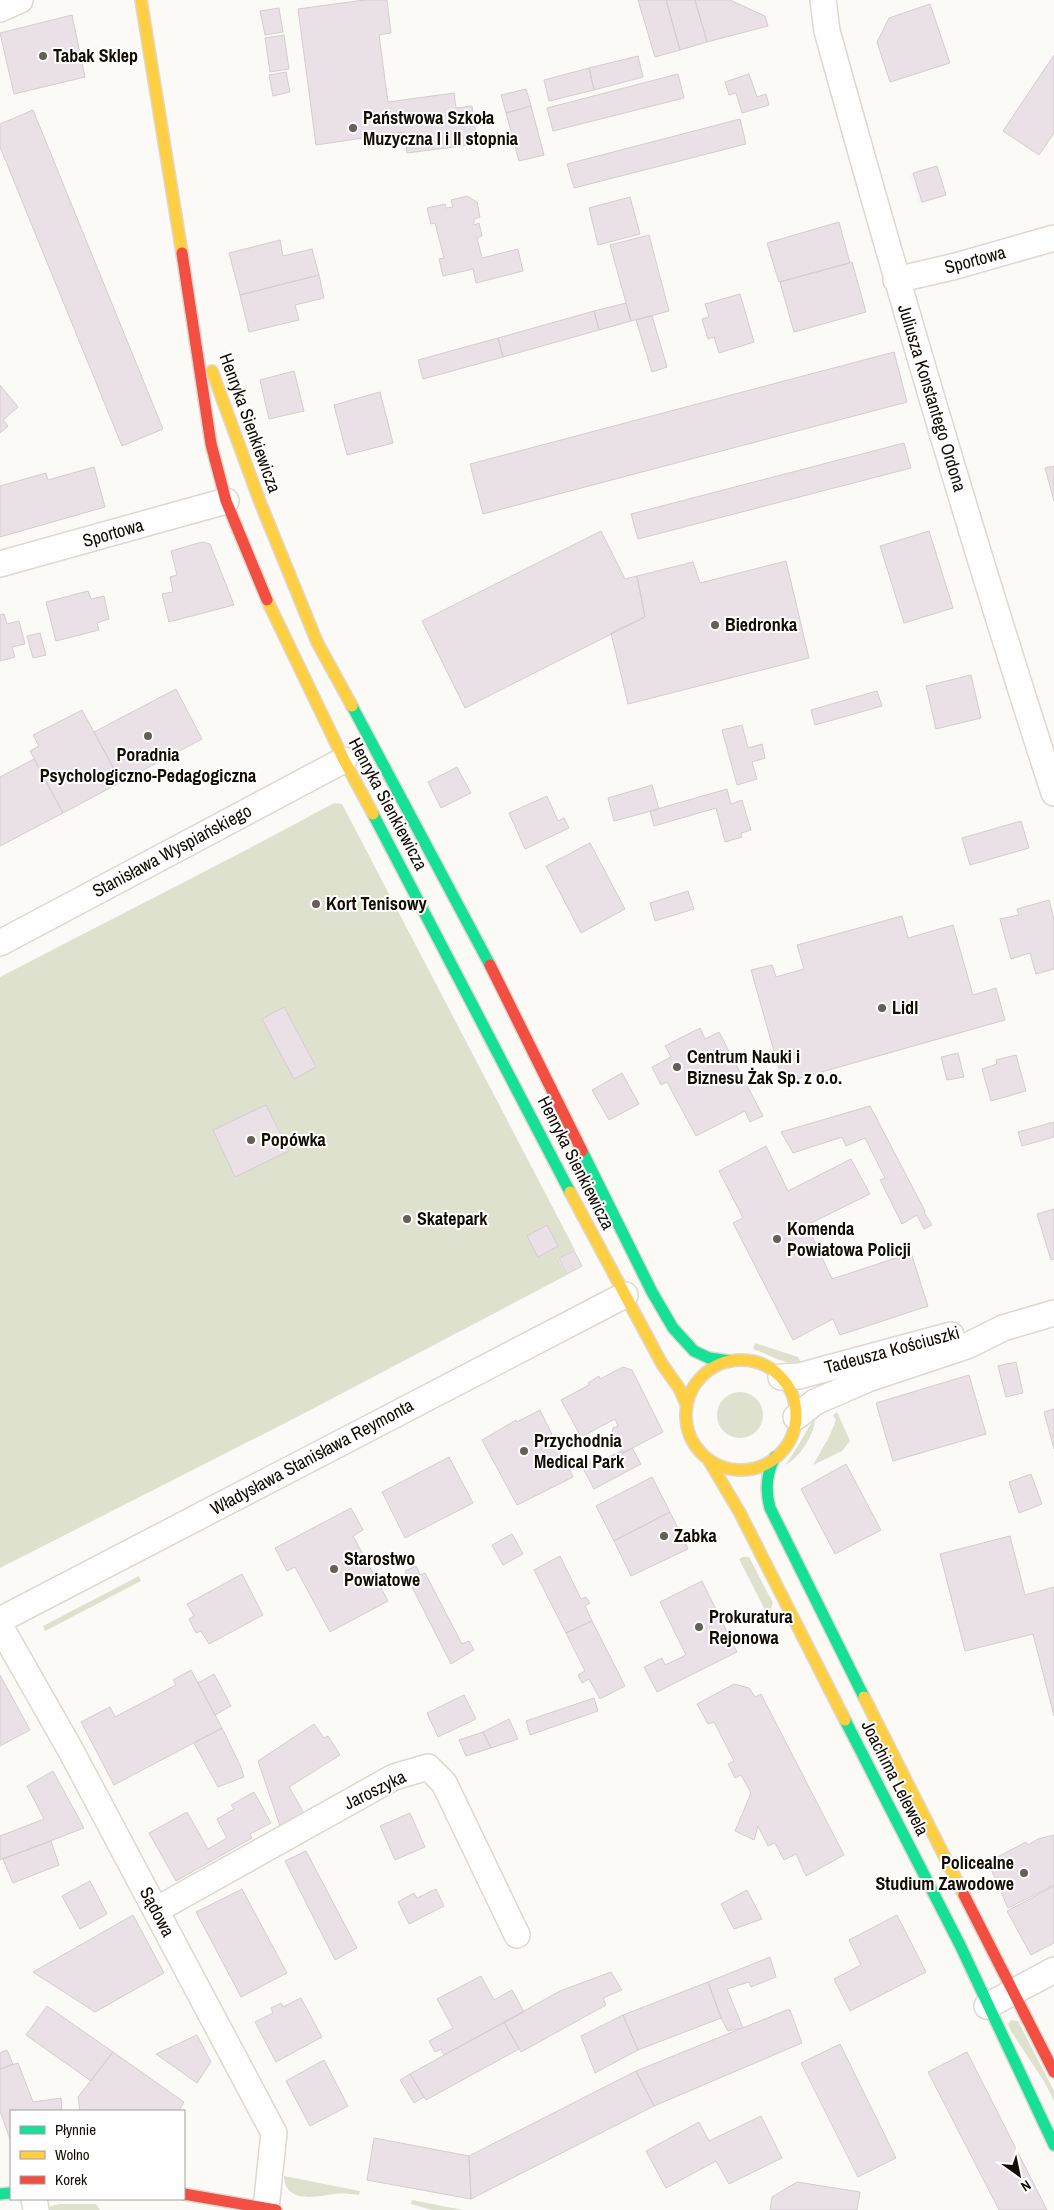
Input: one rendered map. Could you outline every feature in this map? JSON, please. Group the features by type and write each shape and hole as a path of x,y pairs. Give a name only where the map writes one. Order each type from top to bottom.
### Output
{"street":[{"path":"0,9 20,0"},
{"name":"Henryka Sienkiewicza","path":"141,0 194,326 211,444 226,501 263,592 344,760 460,976 628,1301 662,1364 679,1388 687,1406"},
{"name":"Juliusza Konstantego Ordona","path":"823,0 827,32 896,280 1002,632 1054,793"},
{"name":"Sportowa","path":"896,280 956,266 1054,238"},
{"name":"Henryka Sienkiewicza","path":"194,326 260,502 317,642 470,923 652,1292 667,1319 685,1343 703,1356 730,1361"},
{"name":"Sportowa","path":"0,564 226,501"},
{"name":"Stanisława Wyspiańskiego","path":"0,943 344,760"},
{"name":"Władysława Stanisława Reymonta","path":"0,1620 628,1301"},
{"name":"Tadeusza Kościuszki","path":"796,1417 815,1402 868,1378 967,1346 1003,1328 1054,1313"},
{"name":"Tadeusza Kościuszki","path":"780,1376 799,1376 969,1330 1003,1328"},
{"path":"748,1360 760,1363 780,1376 792,1395 796,1417 790,1439 775,1457 760,1466 742,1470 724,1467 708,1459 696,1448 688,1433 687,1406 696,1383 711,1368 730,1361 748,1360"},
{"name":"Joachima Lelewela","path":"775,1457 767,1470 767,1503 1054,2072"},
{"name":"Joachima Lelewela","path":"708,1459 740,1513 960,1945 1054,2146"},
{"name":"Sądowa","path":"0,1626 70,1749 274,2133 271,2209"},
{"name":"Jaroszyka","path":"156,1910 394,1778 428,1767 444,1783 517,1935"},
{"path":"987,2006 1054,1970"},
{"path":"185,2194 271,2209"}],"shaded area":[{"path":"935,167 944,197 920,205 910,175"}],"green space":[{"path":"334,803 342,804 575,1250 558,1258 567,1275 299,1416 0,1568 0,977"},
{"path":"755,1343 798,1357 801,1362 783,1361 753,1349"},
{"path":"740,1392 753,1396 759,1402 763,1415 759,1428 753,1434 740,1438 727,1434 721,1428 717,1415 721,1402 727,1396"},
{"path":"837,1412 850,1441 842,1451 813,1465 830,1435 836,1420 833,1415"},
{"path":"815,1418 813,1431 805,1445 795,1458 785,1465 807,1430"},
{"path":"749,1557 773,1603 770,1611 766,1612 739,1559"},
{"path":"139,1576 141,1581 45,1631 43,1626"},
{"path":"1011,2020 1018,2021 1054,2091 1054,2101 1045,2083 1011,2031 1008,2024"},
{"path":"284,2176 360,2191 359,2195 341,2194 304,2197 290,2191"},
{"path":"412,2200 463,2210 432,2210 411,2204"},
{"path":"60,2204 96,2204 100,2210 48,2210 51,2206"}],"building":[{"path":"364,0 387,0 391,33 379,35 388,102 454,93 456,108 472,106 477,144 407,153 404,132 316,145 298,9"},
{"path":"638,0 666,0 680,50 655,57"},
{"path":"666,0 695,0 707,42 680,50"},
{"path":"695,0 730,0 765,16 768,26 707,42"},
{"path":"930,4 950,63 890,82 877,42 889,18"},
{"path":"279,8 283,32 265,35 260,11"},
{"name":"Tabak Sklep","path":"72,15 85,77 14,94 0,33"},
{"path":"284,35 289,69 270,72 265,38"},
{"path":"1054,55 1054,133 1039,155 1003,131"},
{"path":"638,56 643,77 594,90 589,68"},
{"path":"589,68 594,90 549,101 544,80"},
{"path":"286,72 290,92 273,96 269,75"},
{"path":"678,74 684,98 553,131 547,108"},
{"path":"749,74 757,97 766,94 769,105 742,113 736,93 729,95 725,82"},
{"path":"526,89 531,106 506,113 501,95"},
{"path":"531,106 544,155 519,161 506,113"},
{"path":"33,110 163,429 122,446 0,147 0,124"},
{"path":"740,119 746,144 574,188 567,164"},
{"path":"937,166 946,195 922,202 913,173"},
{"path":"467,196 477,202 480,217 474,219 474,225 479,223 482,236 477,238 482,258 518,249 523,271 476,283 473,269 443,276 439,259 444,258 435,223 431,224 427,208 445,204 446,208 453,207 451,200"},
{"path":"630,197 640,234 598,245 589,208"},
{"path":"839,222 850,263 779,282 767,243"},
{"path":"649,235 669,311 631,321 610,245"},
{"path":"280,240 283,256 312,249 319,275 240,295 229,253"},
{"path":"852,262 866,312 794,332 780,282"},
{"path":"319,275 324,298 295,305 299,320 249,332 240,295"},
{"path":"740,294 754,342 719,353 714,337 708,339 702,319 709,317 705,304"},
{"path":"626,303 631,321 599,330 594,311"},
{"path":"594,311 599,330 503,357 498,338"},
{"path":"652,316 667,367 652,372 636,320"},
{"path":"498,338 503,357 423,379 418,360"},
{"path":"894,352 907,402 483,514 470,464"},
{"path":"294,371 304,411 269,419 260,380"},
{"path":"0,385 18,407 3,420 8,426 0,433"},
{"path":"380,392 393,443 347,455 334,405"},
{"path":"904,443 911,468 638,539 631,514"},
{"path":"1054,466 1054,501 1045,468"},
{"path":"94,467 105,507 0,537 0,486 46,473 48,480"},
{"path":"601,531 625,579 637,576 645,617 465,708 422,621"},
{"path":"929,531 953,608 904,623 880,546"},
{"path":"202,542 210,544 234,605 169,622 162,594 173,592 170,577 177,575 171,551"},
{"name":"Biedronka","path":"786,561 809,658 628,704 611,633 645,617 637,576 693,562 700,583"},
{"path":"88,591 91,599 104,596 109,619 97,623 99,630 56,641 46,602"},
{"path":"4,614 7,624 19,621 25,644 12,647 15,657 0,661 0,615"},
{"path":"40,633 46,655 33,658 27,636"},
{"path":"971,675 981,718 936,729 926,686"},
{"name":"Poradnia Psychologiczno-Pedagogiczna","path":"176,689 202,739 121,782 94,732"},
{"path":"877,691 882,706 815,725 811,710"},
{"path":"82,710 121,782 63,813 30,751 39,746 33,735"},
{"path":"742,725 748,748 762,744 765,758 752,762 757,779 737,785 722,730"},
{"path":"34,759 63,813 0,846 0,777"},
{"path":"457,767 471,793 441,808 428,782"},
{"path":"652,785 659,809 614,821 608,798"},
{"path":"727,789 731,804 742,800 751,830 741,833 742,837 725,842 716,808 654,826 650,811"},
{"path":"547,796 558,821 564,818 569,828 525,849 509,813"},
{"path":"1021,821 1029,848 970,865 962,838"},
{"path":"590,843 625,909 581,933 546,866"},
{"path":"688,891 694,909 655,921 650,903"},
{"path":"1049,900 1054,919 1054,969 1036,974 1030,953 1011,959 1000,919 1019,915 1017,909"},
{"name":"Lidl","path":"902,916 908,938 953,925 973,995 996,988 1005,1020 783,1083 751,970 772,965 776,977 804,969 797,945"},
{"path":"284,1007 316,1067 294,1079 262,1019"},
{"path":"700,1028 705,1039 719,1032 763,1116 750,1122 745,1111 696,1136 667,1082 661,1085 652,1067 671,1057 665,1046"},
{"path":"958,1053 964,1077 947,1080 941,1057"},
{"path":"1016,1055 1026,1091 991,1101 982,1069 997,1064 996,1060"},
{"path":"622,1073 639,1104 609,1120 592,1090"},
{"name":"Popówka","path":"266,1105 289,1151 235,1177 213,1130"},
{"path":"870,1106 932,1225 924,1229 917,1215 902,1224 880,1180 885,1178 865,1138 846,1146 842,1137 793,1153 781,1132"},
{"path":"1054,1122 1054,1137 1022,1146 1018,1132"},
{"name":"Komenda Powiatowa Policji","path":"766,1146 788,1191 851,1159 870,1194 807,1225 832,1279 911,1253 928,1306 840,1335 833,1319 793,1340 733,1223 743,1218 719,1171"},
{"path":"1054,1209 1054,1259 1051,1260 1037,1214"},
{"path":"547,1225 558,1246 538,1257 527,1236"},
{"path":"574,1251 582,1266 567,1274 559,1258"},
{"path":"1016,1362 1023,1393 1006,1397 998,1366"},
{"path":"623,1367 632,1370 663,1432 623,1453 612,1432 613,1428 618,1426 615,1419 581,1437 561,1400 589,1385 588,1383 599,1376 600,1379"},
{"path":"969,1375 986,1434 893,1461 876,1403"},
{"path":"1054,1409 1054,1449 1044,1412"},
{"name":"Przychodnia Medical Park","path":"540,1410 573,1477 517,1505 482,1440 516,1420 517,1422"},
{"path":"632,1448 641,1464 594,1489 579,1461 588,1457 592,1465 621,1451 622,1453"},
{"path":"449,1457 473,1503 405,1538 382,1492"},
{"path":"846,1464 881,1530 835,1554 801,1489"},
{"path":"1031,1474 1042,1504 1019,1513 1009,1482"},
{"path":"652,1477 670,1512 614,1541 596,1506"},
{"name":"Starostwo Powiatowe","path":"351,1508 363,1530 353,1536 388,1601 330,1632 295,1567 287,1571 275,1548"},
{"path":"670,1512 688,1549 631,1576 614,1541"},
{"path":"512,1534 523,1554 503,1565 492,1545"},
{"path":"1010,1536 1025,1595 1054,1587 1054,1716 1033,1634 965,1651 940,1554"},
{"path":"560,1556 581,1599 586,1597 590,1603 585,1606 592,1621 566,1633 534,1570"},
{"path":"416,1566 420,1575 425,1573 462,1644 469,1641 474,1650 451,1664 405,1571"},
{"path":"242,1574 263,1615 209,1644 201,1631 196,1633 189,1619 194,1616 187,1604"},
{"name":"Prokuratura Rejonowa","path":"702,1581 737,1652 657,1692 644,1667 662,1658 665,1665 686,1655 660,1602"},
{"path":"592,1621 625,1686 600,1699 589,1679 582,1683 578,1675 585,1671 566,1633"},
{"path":"191,1670 222,1728 114,1785 81,1722 110,1707 115,1717 176,1685 173,1680"},
{"path":"214,1674 231,1706 215,1715 198,1683"},
{"path":"0,1675 30,1730 0,1746"},
{"path":"734,1684 749,1688 755,1697 761,1694 844,1855 806,1876 796,1854 784,1860 775,1843 768,1846 758,1826 754,1840 735,1831 751,1793 741,1775 735,1778 728,1764 734,1761 714,1722 708,1724 697,1704"},
{"path":"464,1695 476,1719 438,1737 427,1713"},
{"path":"594,1698 598,1711 530,1735 526,1721"},
{"path":"509,1719 518,1739 491,1748 483,1732"},
{"path":"314,1724 324,1738 328,1736 340,1755 289,1787 304,1813 280,1826 258,1761"},
{"path":"222,1728 244,1777 218,1787 194,1743"},
{"path":"483,1732 491,1748 466,1756 459,1740"},
{"path":"53,1771 84,1828 0,1860 0,1836 44,1819 27,1786"},
{"path":"254,1792 271,1823 250,1834 252,1838 176,1881 149,1833 187,1812 208,1849 227,1838 217,1819 234,1809 231,1805"},
{"path":"410,1813 425,1847 395,1860 380,1826"},
{"name":"Policealne Studium Zawodowe","path":"1054,1835 1054,1885 1008,1908 988,1862 1026,1842 1028,1845 1038,1839"},
{"path":"51,1841 59,1865 13,1883 3,1859"},
{"path":"306,1851 357,1948 335,1960 285,1861"},
{"path":"90,1881 107,1914 80,1929 62,1896"},
{"path":"1054,1886 1054,1943 1031,1955 1007,1911"},
{"path":"242,1889 287,1973 241,1997 196,1912"},
{"path":"436,1889 444,1906 409,1924 398,1902 414,1893 417,1898"},
{"path":"747,1890 762,1919 734,1929 721,1904"},
{"path":"133,1915 164,1973 95,2012 33,1972"},
{"path":"897,1915 926,1972 850,2011 834,1979 861,1965 849,1940"},
{"path":"770,1957 776,1977 751,1987 749,1982 727,1989 743,2028 728,2031 721,2018 708,1982"},
{"path":"611,1972 622,1990 603,1998 606,2005 521,2052 504,2022 560,1991"},
{"path":"481,1976 494,2000 512,1990 524,2012 444,2055 441,2049 435,2052 429,2041 453,2028 437,1999"},
{"path":"708,1982 721,2018 638,2050 623,2015"},
{"path":"301,1998 322,2037 276,2062 255,2022 273,2013 271,2008 281,2003 283,2007"},
{"path":"47,2006 113,2052 91,2081 26,2035"},
{"path":"790,2010 802,2043 654,2106 636,2071"},
{"path":"623,2015 638,2050 595,2073 581,2036"},
{"path":"504,2022 519,2049 426,2100 410,2074"},
{"path":"197,2035 211,2062 197,2083 156,2054"},
{"path":"840,2044 896,2158 858,2177 801,2063"},
{"path":"7,2050 13,2064 0,2069 0,2053"},
{"path":"113,2052 184,2102 180,2110 80,2110 78,2097"},
{"path":"967,2052 1047,2210 999,2210 928,2072"},
{"path":"324,2060 348,2106 310,2126 286,2081"},
{"path":"18,2063 33,2102 61,2098 62,2110 10,2110 10,2139 0,2111 0,2069"},
{"path":"636,2071 654,2106 471,2199 469,2156"},
{"path":"410,2074 424,2097 414,2103 400,2080"},
{"path":"761,2116 782,2158 729,2184 716,2161 666,2188 646,2151 699,2122 709,2141"},
{"path":"374,2138 469,2156 471,2199 367,2180"},
{"path":"797,2182 860,2192 857,2210 770,2210 772,2197"}],"traffic: fast":[{"path":"352,706 490,965"},
{"path":"373,814 570,1192"},
{"path":"582,1151 652,1292 673,1328 694,1351 709,1358 730,1361"},
{"path":"775,1457 767,1482 770,1508 864,1697"},
{"path":"845,1720 960,1945 1054,2145"},
{"path":"0,2194 10,2193"}],"traffic: slow":[{"path":"141,0 182,253"},
{"path":"212,371 260,502 317,642 352,706"},
{"path":"267,600 344,760 373,814"},
{"path":"570,1192 662,1364 679,1388 687,1406"},
{"path":"741,1360 752,1361 762,1365 780,1376 791,1394 795,1404 796,1415 795,1426 791,1436 780,1454 762,1465 752,1469 741,1470 730,1469 720,1465 702,1454 691,1436 687,1426 686,1415 687,1404 691,1394 702,1376 720,1365 730,1361 741,1360"},
{"path":"708,1459 740,1513 845,1720"},
{"path":"864,1697 964,1895"}],"traffic: jam":[{"path":"182,253 211,444 226,501 267,600"},
{"path":"490,965 582,1151"},
{"path":"964,1895 1054,2072"},
{"path":"185,2194 276,2210"}],"place":[{"name":"Tabak Sklep","path":"43,56"},
{"name":"Państwowa Szkoła Muzyczna I i II stopnia","path":"353,128"},
{"name":"Biedronka","path":"715,625"},
{"name":"Poradnia Psychologiczno-Pedagogiczna","path":"148,736"},
{"name":"Kort Tenisowy","path":"316,904"},
{"name":"Lidl","path":"882,1008"},
{"name":"Centrum Nauki i Biznesu Żak Sp. z o.o.","path":"677,1067"},
{"name":"Popówka","path":"251,1140"},
{"name":"Skatepark","path":"407,1219"},
{"name":"Komenda Powiatowa Policji","path":"777,1239"},
{"name":"Przychodnia Medical Park","path":"524,1451"},
{"name":"Zabka","path":"664,1536"},
{"name":"Starostwo Powiatowe","path":"334,1569"},
{"name":"Prokuratura Rejonowa","path":"699,1627"},
{"name":"Policealne Studium Zawodowe","path":"1024,1873"}]}
